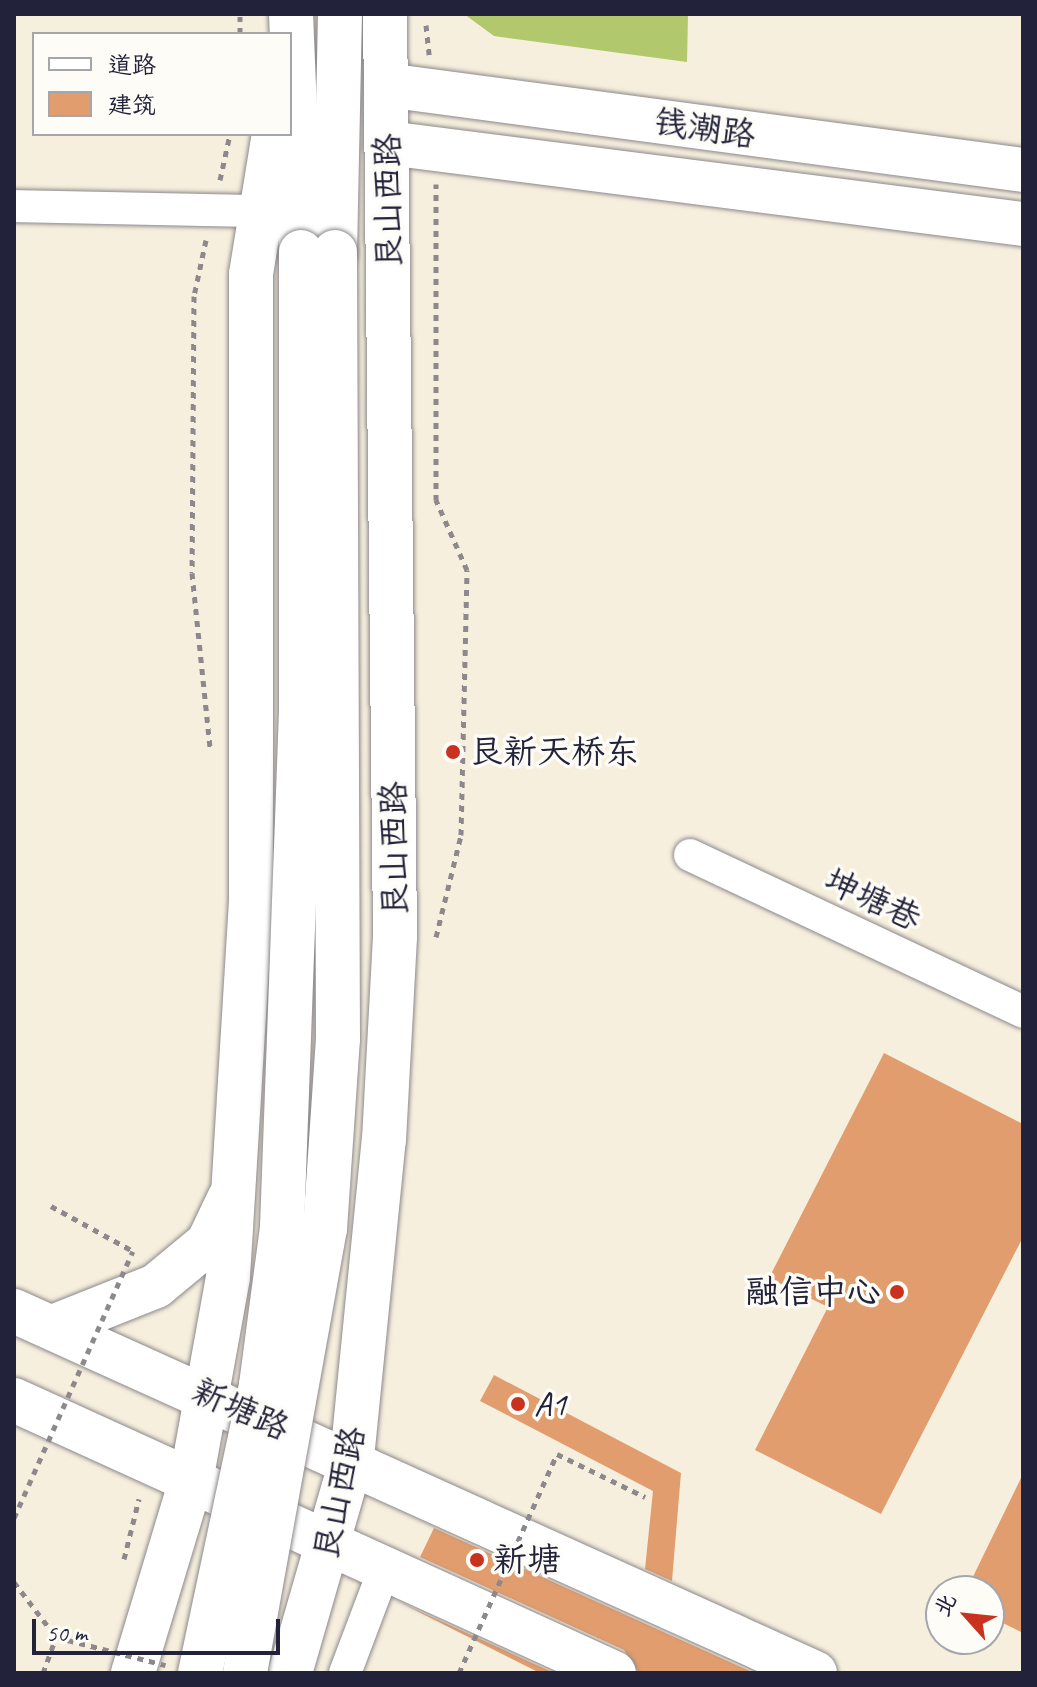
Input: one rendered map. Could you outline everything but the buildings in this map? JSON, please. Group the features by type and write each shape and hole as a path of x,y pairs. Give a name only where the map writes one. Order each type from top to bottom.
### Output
{"main road":[{"name":"艮山西路","path":"191,1671 261,1385 282,1227 318,252 340,14"},
{"name":"艮山西路","path":"290,1673 330,1547 352,1458 384,1140 395,936 385,14"},
{"name":"艮山西路","path":"245,1673 325,1229 338,1039 318,252 292,33"},
{"name":"钱潮路","path":"386,85 1023,170"},
{"path":"111,1659 191,1481 207,1398 236,1186 251,898 251,274 274,136"},
{"name":"钱潮路","path":"388,143 1023,224"},
{"path":"33,1319 156,1286 208,1243 236,1186"},
{"name":"新塘路","path":"33,1319 207,1398 352,1458 815,1673"},
{"path":"14,1400 330,1547 385,1567 614,1673"}],"street":[{"path":"14,206 261,211"},
{"name":"坤塘巷","path":"690,855 1023,1012"},
{"path":"345,1673 385,1567"}],"path":[{"path":"211,760 192,573 194,296 230,136"},
{"path":"14,1518 133,1251 51,1206"},
{"path":"459,1673 557,1454 645,1497"},
{"path":"120,1573 149,1461"},
{"path":"14,1582 56,1637 191,1671"},
{"path":"43,1673 56,1637"}],"green space":[{"path":"464,14 688,14 687,62 494,36"}],"place":[{"name":"艮新天桥东","path":"453,752"},
{"name":"融信中心","path":"897,1292"},
{"name":"A1","path":"518,1404"},
{"name":"新塘","path":"477,1560"}]}
